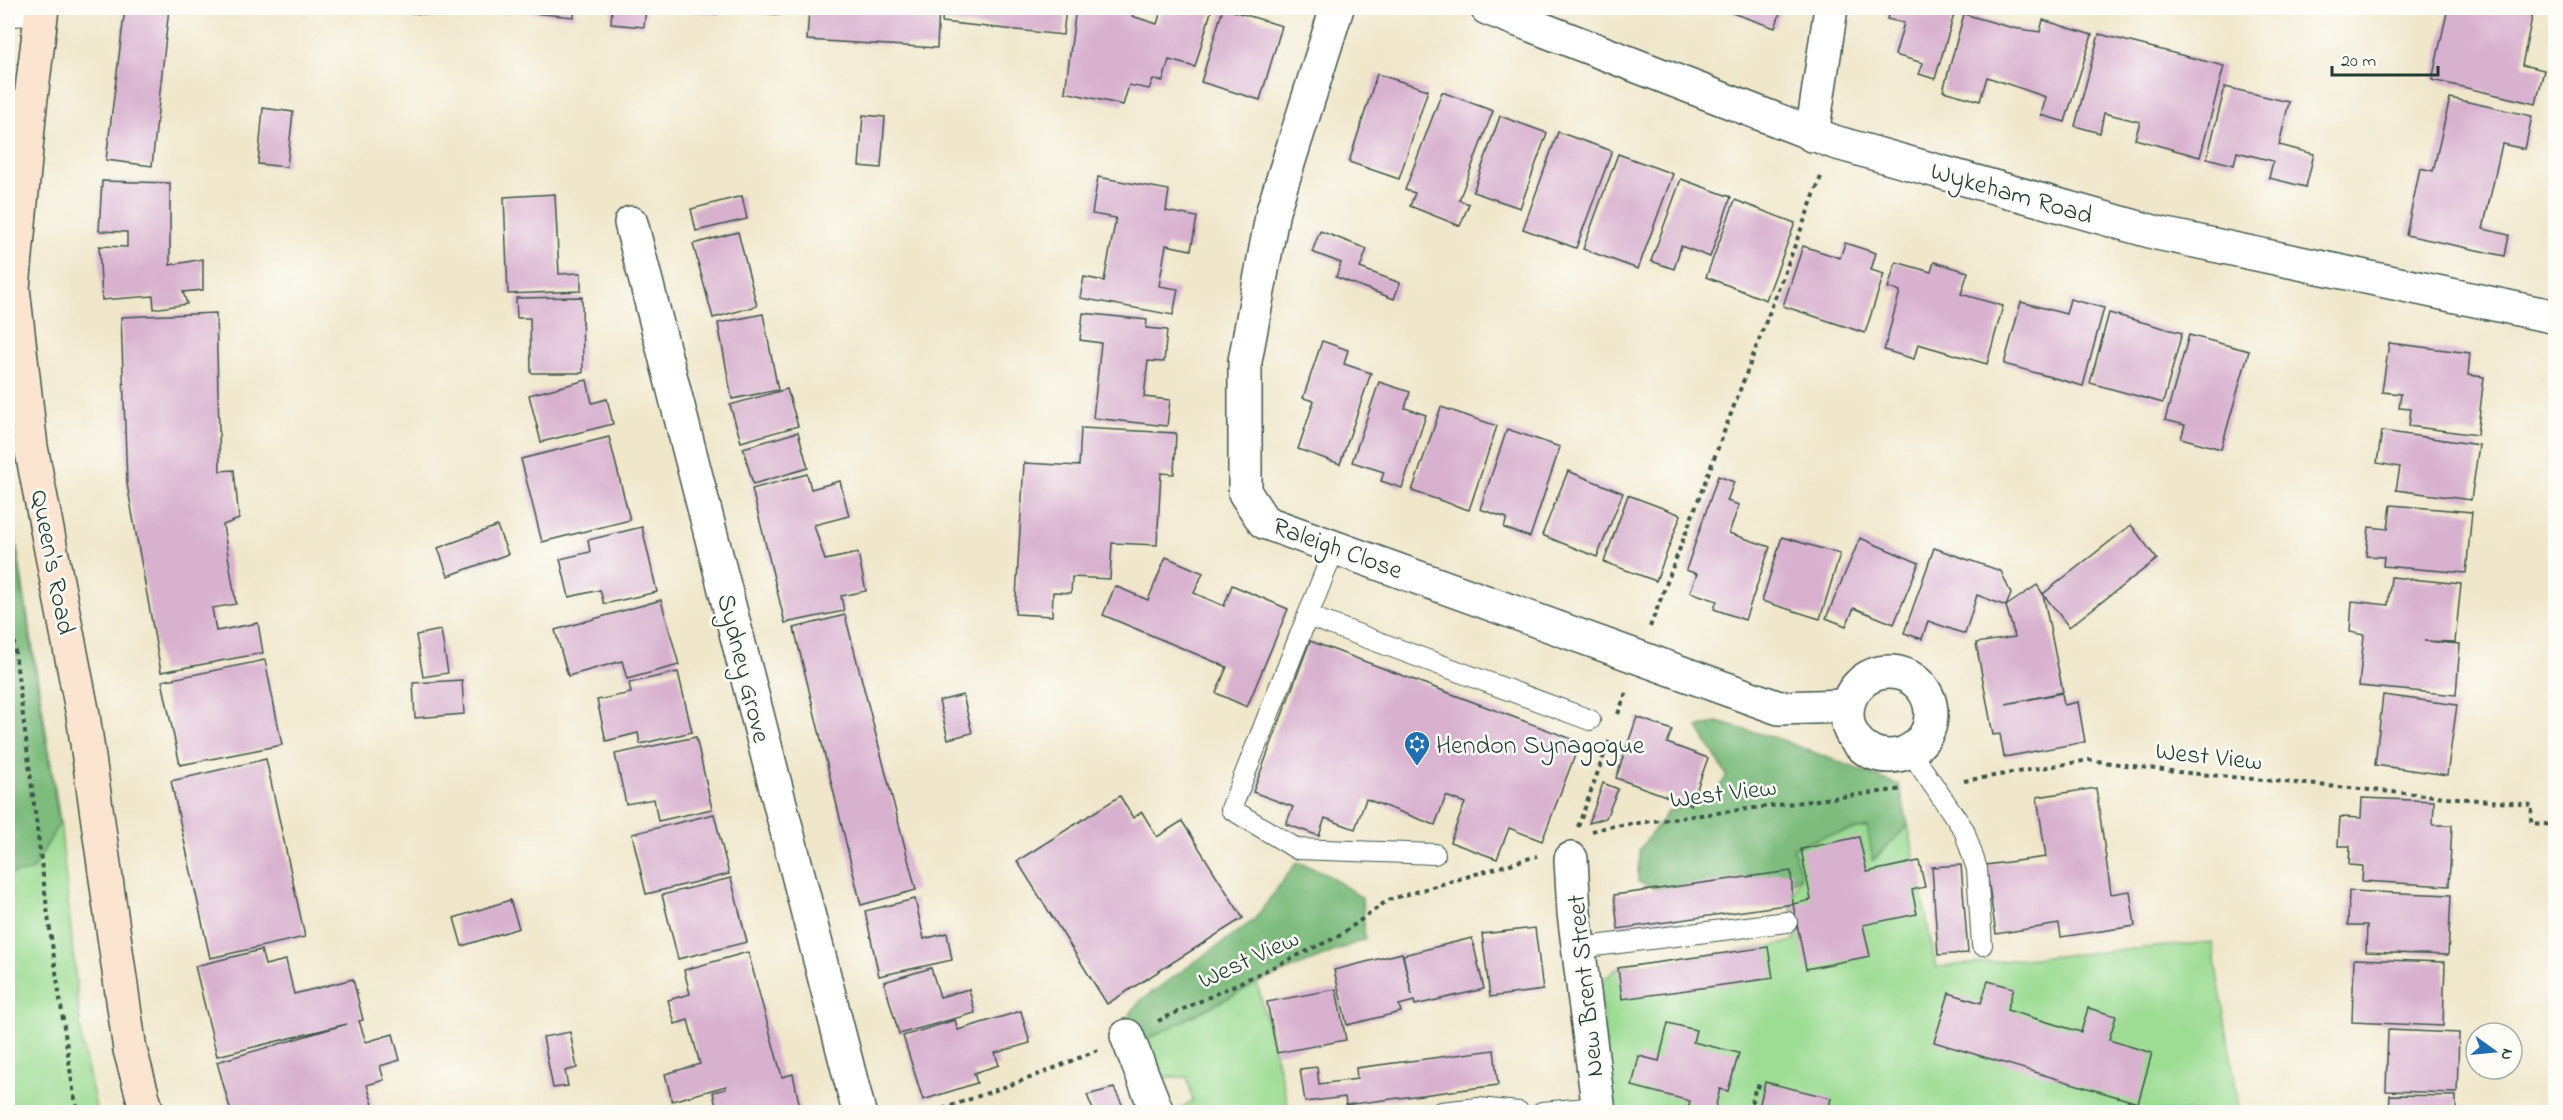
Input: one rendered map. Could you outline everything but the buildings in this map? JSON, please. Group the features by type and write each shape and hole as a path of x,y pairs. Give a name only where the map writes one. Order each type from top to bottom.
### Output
{"main road":[{"name":"Queen's Road","path":"42,11 30,106 13,288 31,447 83,715 130,1050 147,1113"}],"street":[{"name":"Raleigh Close","path":"1337,8 1273,211 1245,361 1245,493 1264,522 1779,708 1847,706"},
{"name":"Wykeham Road","path":"1486,8 1823,138 2157,233 2556,317"},
{"path":"1823,138 1831,8"},
{"name":"Sydney Grove","path":"630,223 859,1113"},
{"path":"1898,672 1918,681 1929,698 1932,712 1929,729 1922,742 1910,752 1888,757 1873,754 1860,745 1851,734 1847,720 1847,706 1857,686 1875,674 1898,672"},
{"name":"New Brent Street","path":"1569,846 1598,1110"},
{"path":"1127,1036 1157,1113"}],"lane":[{"path":"8,16 42,11"},
{"path":"1335,548 1231,809 1297,849 1435,854"},
{"path":"1308,616 1590,720"},
{"path":"1910,752 1964,830 1977,869 1982,945"},
{"path":"1579,948 1787,922"},
{"path":"1441,1113 1479,1108 1519,1113"},
{"path":"1542,1113 1598,1110"}],"path":[{"path":"1615,724 1823,138"},
{"path":"8,596 48,916 74,1096 79,1113"},
{"path":"1569,846 1611,735"},
{"name":"West View","path":"934,1113 1030,1078 1127,1036 1339,936 1388,900 1569,846 1607,826 1934,786 2089,760 2178,772 2532,805 2531,823 2556,825"},
{"path":"1749,1113 1756,1086 1764,1088"}],"green space":[{"path":"8,491 60,820 82,1044 97,1112 8,1112"},
{"path":"8,498 59,824 32,871 8,874"},
{"path":"1717,722 1779,739 1899,785 1908,825 1873,860 1867,827 1826,836 1793,848 1801,876 1780,893 1682,897 1638,882 1639,850 1668,812 1713,798 1727,775 1698,728"},
{"path":"1908,825 1936,967 2212,942 2240,1112 1612,1112 1599,983 1618,968 1768,947 1795,941 1790,899 1801,876 1793,848 1826,836 1867,827 1874,860"},
{"path":"1297,862 1325,873 1362,898 1365,939 1257,983 1138,1044 1111,1038 1141,1000 1254,920"},
{"path":"1257,983 1290,1112 1175,1112 1193,1100 1187,1077 1152,1078 1138,1044"}],"place":[{"name":"Hendon Synagogue","path":"1417,767"}]}
